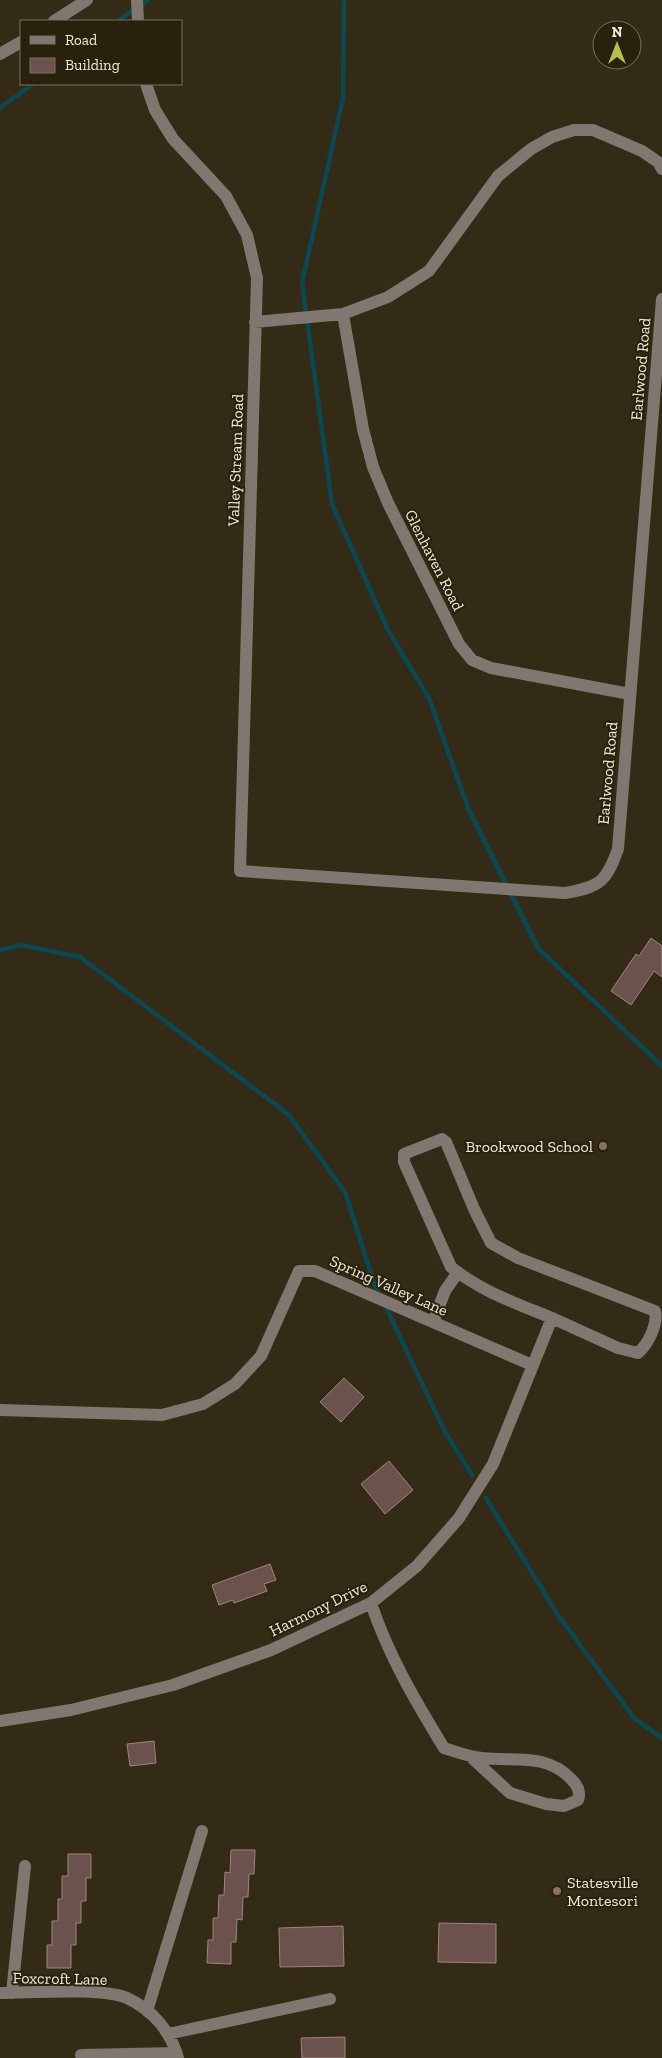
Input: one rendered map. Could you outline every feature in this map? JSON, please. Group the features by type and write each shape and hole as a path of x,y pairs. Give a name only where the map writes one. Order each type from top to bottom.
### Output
{"street":[{"path":"56,20 87,0"},
{"path":"137,0 138,20"},
{"path":"0,54 20,43"},
{"name":"Valley Stream Road","path":"146,85 155,110 173,139 226,196 247,235 257,278 240,871"},
{"path":"255,322 342,314 388,297 429,271 498,176 531,149 552,137 574,130 593,130 642,151 658,162 662,169"},
{"name":"Earlwood Road","path":"240,871 566,893 590,889 609,872 618,849 662,299"},
{"name":"Glenhaven Road","path":"342,314 363,429 373,467 388,503 459,644 472,660 491,668 630,694"},
{"path":"442,1139 446,1142 474,1209 491,1243 518,1258 655,1311 657,1319 645,1347 638,1354 618,1348 552,1318 465,1279 451,1267 404,1162 404,1154 442,1139"},
{"name":"Spring Valley Lane","path":"0,1410 162,1415 203,1404 235,1384 261,1356 299,1271 315,1271 532,1366"},
{"path":"433,1322 445,1291 458,1272"},
{"name":"Harmony Drive","path":"0,1721 71,1710 173,1685 271,1650 372,1603 417,1566 459,1518 493,1464 552,1318"},
{"path":"372,1603 381,1632 444,1748 470,1756 530,1760 556,1767 574,1781 578,1788 578,1800 564,1806 546,1804 510,1793 470,1756"},
{"path":"147,2011 202,1831"},
{"path":"6,1993 25,1866"},
{"name":"Foxcroft Lane","path":"6,1993 94,1992 126,1998 154,2016 174,2042 177,2055"},
{"path":"168,2034 330,1999"},
{"path":"82,2055 177,2055"}],"building":[{"path":"651,938 662,946 662,977 654,971 631,1005 611,991 636,954 639,956"},
{"path":"344,1378 364,1397 341,1422 320,1402"},
{"path":"389,1461 413,1490 385,1514 361,1484"},
{"path":"270,1564 276,1580 264,1584 267,1591 234,1603 233,1600 219,1605 212,1585"},
{"path":"154,1741 156,1763 130,1766 127,1744"},
{"path":"231,1850 255,1850 254,1874 249,1874 248,1897 243,1897 242,1920 237,1919 236,1942 231,1942 231,1964 207,1963 208,1940 213,1940 213,1918 218,1918 219,1895 224,1895 225,1872 230,1873"},
{"path":"68,1854 91,1854 91,1878 86,1878 86,1901 81,1901 81,1923 76,1923 76,1945 71,1945 71,1968 47,1968 47,1945 52,1945 52,1921 58,1921 58,1899 62,1899 62,1876 68,1876"},
{"path":"439,1923 496,1924 496,1963 438,1962"},
{"path":"343,1926 344,1966 280,1967 279,1928"},
{"path":"345,2037 345,2058 302,2058 301,2038"}],"waterway":[{"path":"119,20 148,0"},
{"path":"344,0 343,98 302,283 332,504 388,630 429,698 468,808 538,948 662,1066"},
{"path":"0,108 32,85"},
{"path":"0,950 21,945 80,957 288,1114 345,1192 374,1283 380,1296"},
{"path":"384,1303 445,1432 472,1475"},
{"path":"486,1498 558,1615 635,1719 662,1738"}],"place":[{"name":"Brookwood School","path":"603,1146"},
{"name":"Statesville Montesori","path":"557,1891"}]}
